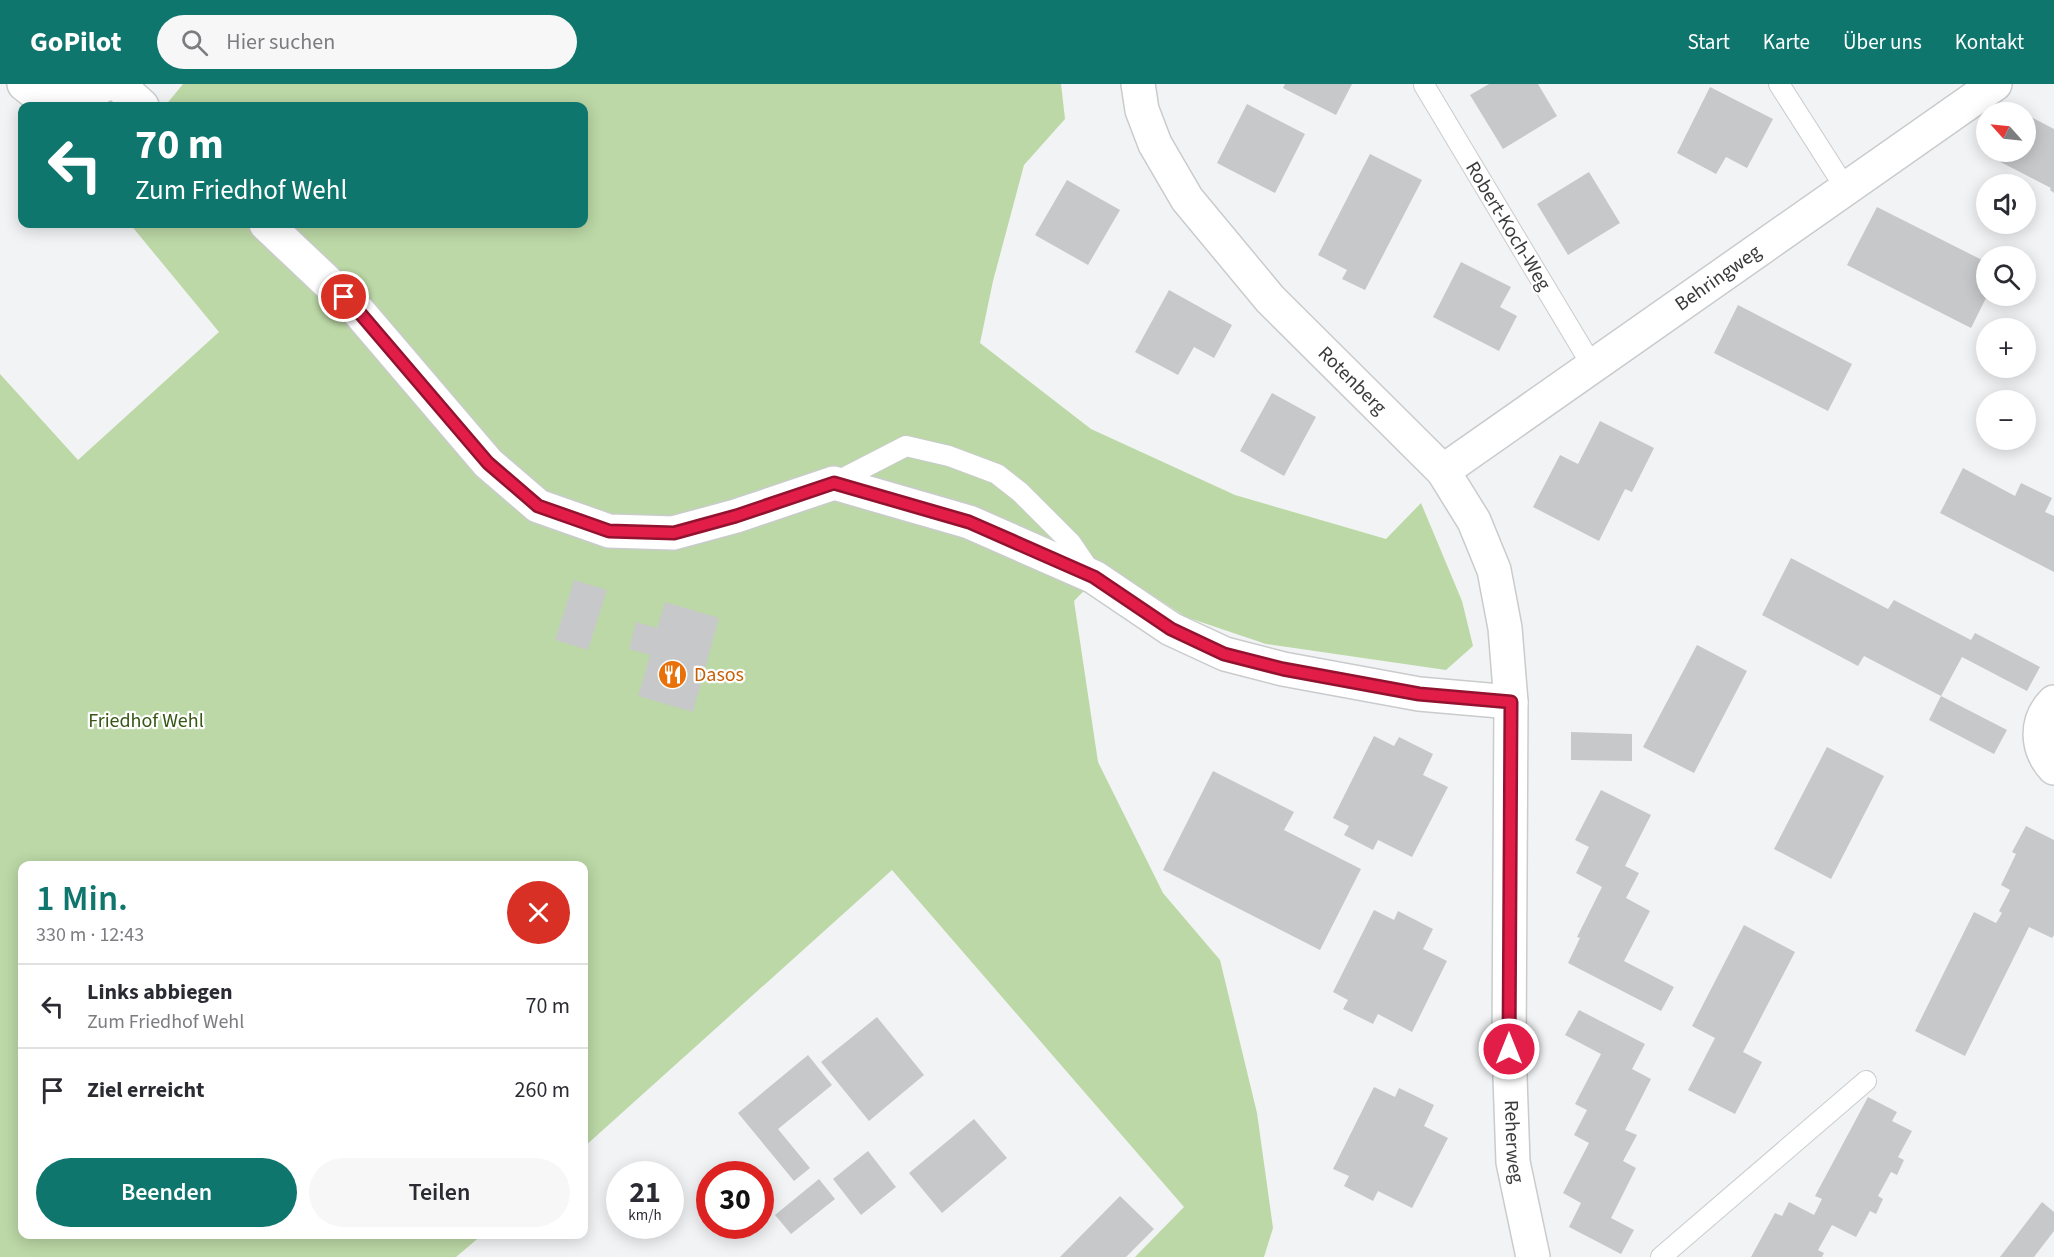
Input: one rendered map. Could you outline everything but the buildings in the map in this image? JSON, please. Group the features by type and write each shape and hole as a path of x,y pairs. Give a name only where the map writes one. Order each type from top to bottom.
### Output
{"street":[{"path":"24,84 34,92 81,97 106,84"},
{"path":"118,84 138,102"},
{"name":"Rotenberg","path":"1138,84 1142,110 1155,144 1187,199 1270,299 1443,471 1474,521 1494,570 1505,628 1511,702"},
{"name":"Behringweg","path":"1443,471 1995,84"},
{"path":"270,228 359,312 488,463 538,506 609,531 674,533 736,516 834,483 969,522 1094,577 1171,629 1224,654 1283,669 1419,694 1511,702"},
{"name":"Reherweg","path":"1511,702 1509,1049 1512,1140 1513,1162 1533,1257"},
{"path":"2054,702 2047,709 2040,726 2039,738 2045,758 2054,768"}],"lane":[{"path":"1779,84 1846,189"},
{"name":"Robert-Koch-Weg","path":"1424,85 1593,367"},
{"path":"834,483 906,446 949,456 997,474 1020,492 1071,543 1094,577"},
{"path":"1661,1257 1866,1081"}],"green space":[{"name":"Friedhof Wehl","path":"183,84 1061,84 1065,119 1024,165 993,281 980,343 1091,429 1235,495 1386,539 1421,503 1462,601 1473,646 1446,670 1266,644 1186,617 1108,566 1074,601 1098,762 1163,893 1220,960 1257,1113 1273,1228 1264,1257 1135,1257 1184,1207 892,870 588,1143 588,861 18,861 18,1239 477,1239 456,1257 0,1257 0,374 78,460 219,332 133,228 588,228 588,102 168,102"}],"place":[{"name":"Dasos","path":"673,675"}],"route":[{"path":"344,297 488,463 538,506 609,531 674,533 736,516 834,483 969,522 1094,577 1171,629 1224,654 1283,669 1419,694 1511,702 1509,1049"}]}
